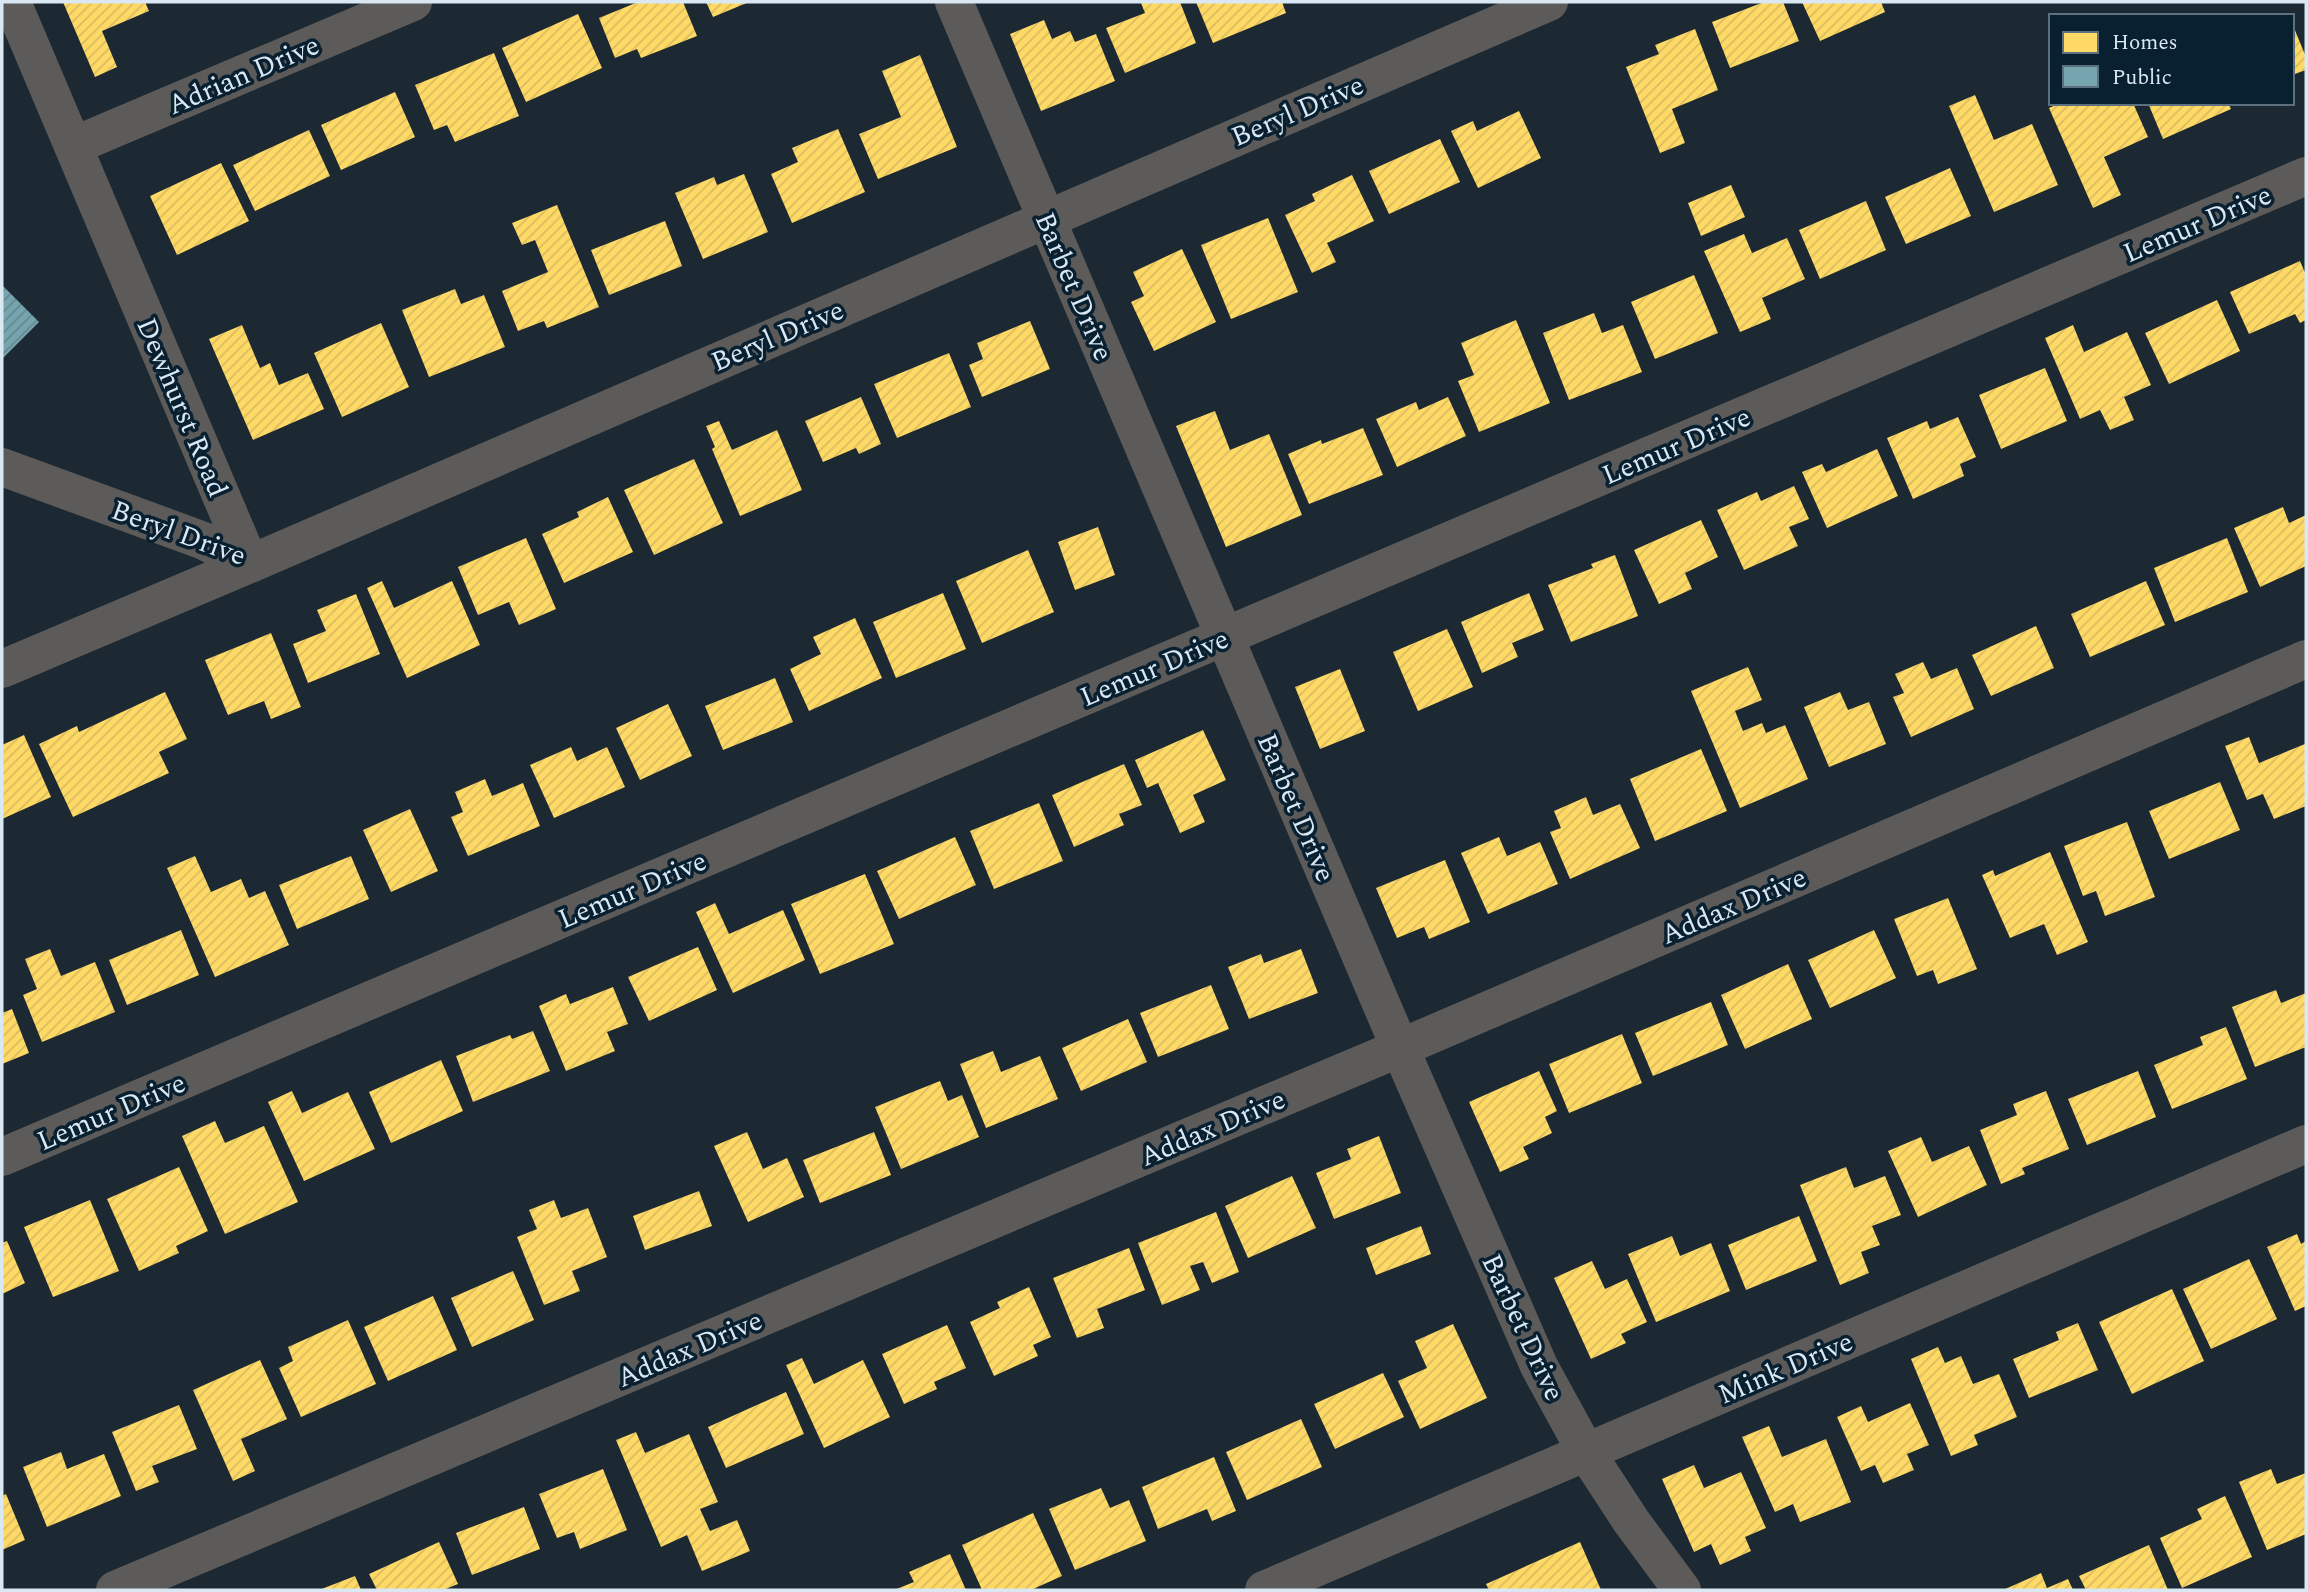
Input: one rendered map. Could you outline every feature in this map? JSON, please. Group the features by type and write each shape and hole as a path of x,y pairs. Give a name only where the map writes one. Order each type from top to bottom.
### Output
{"street":[{"name":"Dewhurst Road","path":"12,2 250,564"},
{"name":"Adrian Drive","path":"73,146 413,2"},
{"name":"Barbet Drive","path":"954,2 1400,1048 1539,1366 1586,1452 1631,1521 1682,1590"},
{"name":"Beryl Drive","path":"2,467 204,541 250,564 1549,2"},
{"name":"Lemur Drive","path":"2,1157 2306,176"},
{"path":"2,669 250,564"},
{"name":"Addax Drive","path":"115,1590 1400,1048 2306,659"},
{"name":"Mink Drive","path":"1264,1590 2306,1144"}],"building: Homes":[{"path":"63,2 145,2 149,11 102,31 117,67 95,77"},
{"path":"638,2 683,2 697,36 641,58 637,49 615,58 599,18"},
{"path":"706,2 749,2 713,17"},
{"path":"1180,2 1196,43 1125,73 1106,28 1145,13 1141,3"},
{"path":"1196,2 1282,2 1286,13 1213,43"},
{"path":"1764,2 1783,2 1799,41 1730,68 1712,22"},
{"path":"1802,2 1881,2 1885,12 1820,41"},
{"path":"578,14 602,68 526,102 502,48"},
{"path":"1044,20 1052,39 1070,31 1075,42 1096,34 1115,81 1041,111 1010,34"},
{"path":"2294,28 2306,57 2306,70 2294,74"},
{"path":"1695,29 1718,90 1672,109 1685,143 1660,153 1626,67 1659,54 1655,45"},
{"path":"494,53 519,116 455,142 447,125 434,130 415,85"},
{"path":"920,55 957,147 878,179 859,134 901,117 882,71"},
{"path":"395,92 415,137 341,170 321,125"},
{"path":"1975,95 1994,140 2032,124 2058,185 1994,212 1949,106"},
{"path":"2056,105 2134,105 2148,137 2104,157 2121,195 2093,208 2049,108"},
{"path":"2149,105 2229,105 2231,109 2163,139"},
{"path":"1519,111 1541,158 1478,188 1451,131 1473,121 1477,131"},
{"path":"838,129 865,192 792,223 771,174 798,162 792,148"},
{"path":"309,130 330,176 255,211 233,165"},
{"path":"1440,139 1460,182 1389,214 1369,171"},
{"path":"221,163 249,221 177,255 150,196"},
{"path":"1950,168 1971,216 1906,244 1885,197"},
{"path":"744,174 768,232 703,259 675,193 714,177 717,185"},
{"path":"1352,175 1374,221 1327,243 1336,262 1312,273 1285,215 1315,201 1312,194"},
{"path":"1731,185 1745,217 1701,236 1688,203"},
{"path":"1866,201 1886,250 1820,279 1799,230"},
{"path":"557,205 599,307 547,328 544,321 518,331 502,291 548,272 535,240 522,245 512,223"},
{"path":"1268,218 1298,292 1231,319 1201,245"},
{"path":"665,221 682,266 609,295 591,250"},
{"path":"1744,234 1752,253 1787,238 1805,279 1762,298 1771,319 1740,332 1704,251"},
{"path":"1182,249 1216,322 1154,351 1131,302 1144,296 1133,272"},
{"path":"2300,261 2306,275 2306,320 2300,323 2295,314 2249,334 2230,292"},
{"path":"1694,275 1718,333 1655,359 1631,302"},
{"path":"455,289 461,304 484,295 505,347 429,377 402,310"},
{"path":"2217,300 2240,351 2169,384 2145,333"},
{"path":"1594,313 1602,333 1623,325 1642,372 1569,400 1543,333"},
{"path":"1516,320 1550,403 1479,432 1458,381 1474,375 1461,343"},
{"path":"1030,321 1050,369 982,397 969,365 983,359 977,343"},
{"path":"381,323 409,387 342,417 314,353"},
{"path":"242,325 260,368 270,363 279,385 308,373 324,409 253,440 209,339"},
{"path":"2073,325 2084,352 2127,332 2151,385 2124,397 2134,420 2110,430 2100,410 2080,419 2045,338"},
{"path":"949,353 971,407 897,438 874,384"},
{"path":"2045,368 2067,421 2001,449 1979,395"},
{"path":"861,397 881,444 859,454 856,448 823,462 805,421"},
{"path":"1448,397 1466,436 1397,467 1376,419 1416,402 1419,410"},
{"path":"1215,411 1230,450 1269,434 1302,515 1226,547 1176,426"},
{"path":"1958,417 1976,457 1960,464 1964,476 1913,499 1887,438 1927,421 1930,429"},
{"path":"719,421 732,450 777,430 802,490 740,516 712,449 715,447 706,426"},
{"path":"1363,428 1383,475 1309,504 1288,454 1321,440 1322,444"},
{"path":"1877,449 1898,496 1827,528 1802,472 1822,464 1826,472"},
{"path":"694,459 723,523 654,555 624,490"},
{"path":"1794,486 1809,519 1789,527 1798,546 1744,570 1717,510 1757,492 1761,501"},
{"path":"608,497 633,552 564,583 542,534 579,517 577,512"},
{"path":"2283,507 2289,523 2306,515 2306,566 2260,587 2234,528"},
{"path":"1701,520 1718,557 1685,573 1692,589 1659,604 1634,550"},
{"path":"1098,527 1115,575 1075,590 1058,542"},
{"path":"526,538 556,609 519,625 509,602 478,615 458,567"},
{"path":"2227,538 2248,592 2175,622 2154,568"},
{"path":"1028,550 1054,612 982,643 956,581"},
{"path":"1615,555 1638,616 1571,642 1548,585 1593,568 1591,564"},
{"path":"382,581 394,608 452,581 480,645 407,678 367,588"},
{"path":"2146,581 2165,625 2090,657 2071,614"},
{"path":"943,593 966,649 896,678 873,622"},
{"path":"1529,593 1544,630 1512,643 1518,657 1482,673 1461,622"},
{"path":"356,594 380,654 308,683 293,644 326,631 317,610"},
{"path":"855,618 882,678 809,711 790,669 821,654 813,637"},
{"path":"2036,626 2054,668 1991,696 1972,655"},
{"path":"1447,629 1473,687 1418,711 1393,652"},
{"path":"271,633 301,707 271,719 264,701 228,715 205,660"},
{"path":"1923,662 1931,679 1957,668 1974,709 1911,737 1893,697 1904,693 1895,674"},
{"path":"1748,667 1762,700 1735,711 1743,731 1762,723 1766,733 1785,725 1808,779 1740,808 1691,691"},
{"path":"1340,669 1365,731 1320,749 1295,687"},
{"path":"775,678 793,722 723,750 705,706"},
{"path":"165,692 187,739 159,752 169,773 73,817 39,744 77,726 79,732"},
{"path":"1840,692 1848,710 1869,702 1886,744 1829,767 1804,707"},
{"path":"668,704 692,756 640,780 616,728"},
{"path":"1203,730 1226,780 1193,795 1205,822 1180,833 1158,783 1147,788 1135,760"},
{"path":"24,735 51,797 2,819 2,745"},
{"path":"2249,737 2259,763 2305,744 2306,806 2274,819 2263,794 2247,800 2225,746"},
{"path":"571,747 577,761 607,747 625,787 554,818 530,765"},
{"path":"1701,749 1727,811 1655,841 1630,779"},
{"path":"1124,764 1142,805 1119,814 1124,825 1074,847 1052,795"},
{"path":"485,779 492,796 523,783 540,826 468,856 451,817 463,812 455,792"},
{"path":"2220,782 2240,830 2169,859 2149,811"},
{"path":"1586,797 1593,815 1620,804 1640,848 1570,879 1550,832 1561,828 1554,811"},
{"path":"1039,803 1063,861 994,889 970,831"},
{"path":"410,809 438,871 391,892 363,830"},
{"path":"2127,822 2155,897 2105,916 2096,891 2083,896 2064,846"},
{"path":"955,837 976,885 899,919 877,871"},
{"path":"1499,837 1507,856 1540,842 1558,884 1488,914 1461,853"},
{"path":"2050,852 2088,942 2057,955 2044,924 2010,938 1982,875 1993,870 1995,876"},
{"path":"195,856 211,892 241,879 249,898 265,891 289,945 215,977 167,868"},
{"path":"351,856 369,899 297,929 279,885"},
{"path":"1445,860 1470,922 1429,939 1424,927 1397,938 1376,888"},
{"path":"865,874 894,944 820,974 791,904"},
{"path":"1948,898 1977,969 1938,984 1933,970 1917,976 1894,919"},
{"path":"715,903 729,934 783,910 805,960 733,993 696,912"},
{"path":"181,930 199,975 127,1005 109,960"},
{"path":"1874,930 1896,978 1830,1008 1808,960"},
{"path":"698,947 717,990 649,1021 628,977"},
{"path":"50,949 61,976 95,962 115,1012 42,1042 23,995 37,989 25,959"},
{"path":"1301,949 1318,993 1249,1019 1228,967 1261,954 1264,963"},
{"path":"1788,964 1812,1019 1745,1049 1721,995"},
{"path":"1211,985 1229,1029 1158,1057 1140,1013"},
{"path":"613,987 628,1024 607,1032 615,1051 566,1071 539,1006 566,994 570,1004"},
{"path":"2276,990 2281,1003 2306,993 2306,1047 2255,1067 2232,1007"},
{"path":"1711,1002 1728,1045 1653,1076 1635,1033"},
{"path":"12,1009 29,1053 2,1064 2,1013"},
{"path":"1128,1019 1147,1062 1081,1091 1062,1048"},
{"path":"2226,1027 2247,1079 2172,1109 2154,1065 2203,1045 2200,1037"},
{"path":"533,1031 550,1071 473,1102 456,1056 510,1035 512,1039"},
{"path":"1622,1034 1642,1083 1569,1113 1549,1064"},
{"path":"993,1051 1001,1072 1040,1056 1058,1099 986,1128 960,1064"},
{"path":"441,1060 463,1111 391,1143 369,1092"},
{"path":"1539,1071 1557,1111 1545,1117 1552,1133 1523,1147 1529,1159 1500,1172 1469,1102"},
{"path":"2138,1071 2156,1117 2087,1145 2068,1099"},
{"path":"940,1081 948,1101 962,1095 979,1137 901,1169 875,1107"},
{"path":"292,1091 302,1113 348,1092 375,1149 304,1181 268,1102"},
{"path":"2046,1091 2069,1149 2022,1168 2025,1174 2001,1184 1980,1130 2017,1115 2013,1104"},
{"path":"215,1121 225,1143 264,1126 298,1202 225,1234 182,1136"},
{"path":"747,1132 763,1169 787,1158 804,1197 748,1222 714,1146"},
{"path":"874,1132 891,1175 820,1203 803,1160"},
{"path":"1379,1136 1401,1193 1334,1219 1316,1173 1351,1159 1347,1149"},
{"path":"1921,1137 1932,1162 1969,1146 1987,1185 1918,1217 1888,1151"},
{"path":"179,1167 208,1231 176,1246 179,1253 139,1271 107,1199"},
{"path":"1846,1167 1854,1188 1885,1176 1901,1215 1872,1226 1880,1245 1861,1252 1869,1273 1840,1285 1800,1185"},
{"path":"1292,1176 1316,1228 1248,1258 1225,1206"},
{"path":"699,1191 712,1226 645,1250 633,1216"},
{"path":"90,1200 119,1271 53,1297 24,1227"},
{"path":"554,1200 561,1218 588,1208 607,1257 572,1271 580,1291 544,1305 517,1237 537,1229 529,1210"},
{"path":"1216,1212 1239,1272 1212,1283 1203,1262 1190,1266 1200,1290 1162,1305 1138,1243"},
{"path":"1799,1216 1817,1261 1746,1290 1728,1245"},
{"path":"1421,1226 1431,1254 1376,1275 1366,1248"},
{"path":"2297,1234 2301,1244 2306,1241 2306,1306 2295,1311 2267,1247"},
{"path":"1672,1236 1680,1256 1711,1243 1730,1291 1656,1322 1628,1254"},
{"path":"7,1241 25,1283 2,1294 2,1243"},
{"path":"1129,1248 1145,1290 1097,1309 1104,1328 1077,1338 1053,1278"},
{"path":"2249,1259 2277,1319 2211,1349 2183,1289"},
{"path":"1592,1261 1605,1289 1627,1279 1647,1322 1621,1334 1626,1343 1591,1359 1554,1278"},
{"path":"513,1271 534,1320 472,1347 451,1298"},
{"path":"1029,1287 1051,1337 1033,1345 1038,1356 994,1376 970,1322 1000,1308 997,1302"},
{"path":"2172,1289 2204,1361 2132,1394 2099,1322"},
{"path":"433,1296 457,1350 388,1381 364,1327"},
{"path":"348,1320 376,1384 301,1417 279,1368 293,1361 288,1347"},
{"path":"2078,1323 2098,1370 2029,1398 2013,1359 2059,1340 2056,1332"},
{"path":"1453,1324 1487,1398 1420,1429 1398,1381 1427,1368 1415,1341"},
{"path":"947,1325 966,1368 934,1382 937,1389 904,1404 882,1354"},
{"path":"1938,1347 1945,1363 1961,1356 1973,1384 1999,1374 2017,1417 1974,1435 1978,1445 1951,1456 1911,1359"},
{"path":"802,1358 814,1384 863,1360 890,1417 824,1448 786,1365"},
{"path":"260,1360 287,1419 241,1439 255,1471 233,1481 193,1390"},
{"path":"1383,1373 1404,1417 1335,1449 1314,1404"},
{"path":"786,1392 804,1434 726,1468 708,1427"},
{"path":"1910,1403 1929,1445 1907,1454 1914,1470 1883,1483 1875,1465 1861,1471 1837,1417 1861,1406 1868,1422"},
{"path":"179,1405 197,1449 152,1466 159,1482 136,1491 112,1432"},
{"path":"1301,1419 1322,1467 1247,1500 1226,1452"},
{"path":"1769,1426 1782,1457 1826,1439 1851,1502 1800,1522 1793,1504 1775,1512 1742,1437"},
{"path":"636,1432 645,1453 689,1434 718,1502 700,1509 710,1531 737,1520 750,1551 702,1571 687,1535 661,1547 616,1440"},
{"path":"61,1452 67,1469 104,1454 121,1496 47,1527 23,1467"},
{"path":"1214,1457 1236,1511 1212,1521 1207,1509 1158,1529 1142,1487"},
{"path":"1694,1465 1704,1488 1741,1472 1766,1528 1745,1537 1751,1551 1720,1565 1711,1544 1694,1552 1662,1479"},
{"path":"603,1469 627,1530 580,1549 574,1532 557,1538 539,1494"},
{"path":"2271,1469 2277,1484 2306,1473 2306,1534 2267,1550 2239,1482"},
{"path":"1101,1488 1110,1508 1129,1500 1146,1541 1075,1570 1049,1509"},
{"path":"6,1494 25,1540 2,1550 2,1496"},
{"path":"2225,1496 2252,1557 2182,1588 2160,1538 2202,1519 2197,1509"},
{"path":"524,1507 540,1549 472,1575 456,1533"},
{"path":"1033,1513 1062,1576 1031,1590 982,1590 962,1545"},
{"path":"439,1542 458,1584 443,1590 377,1590 369,1574"},
{"path":"1580,1542 1601,1590 1489,1590 1486,1584"},
{"path":"2149,1545 2168,1590 2086,1590 2079,1576"},
{"path":"950,1554 966,1590 894,1590 914,1582 909,1572"},
{"path":"2041,1573 2047,1588 2068,1579 2073,1590 2003,1590"},
{"path":"355,1576 361,1590 319,1590"}],"building: Public":[{"path":"2,285 39,322 2,359"}]}
